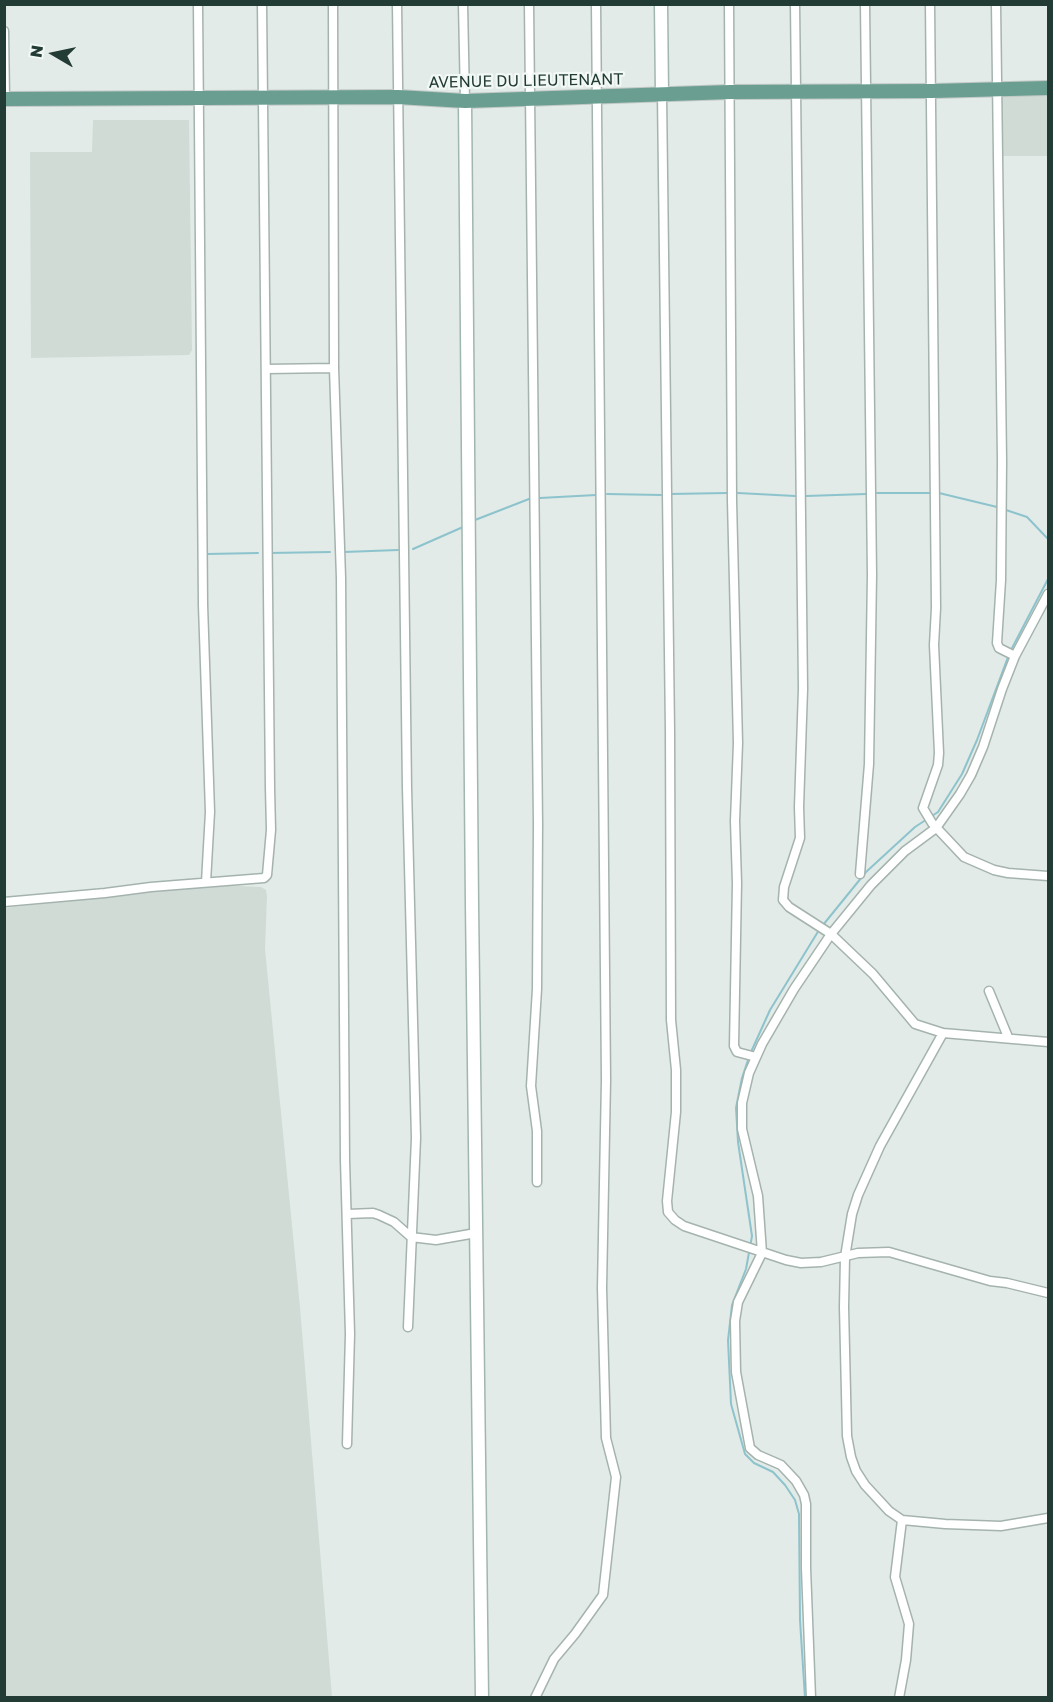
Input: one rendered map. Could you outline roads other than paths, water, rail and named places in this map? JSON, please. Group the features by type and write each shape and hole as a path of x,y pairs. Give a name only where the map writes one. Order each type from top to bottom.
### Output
{"main road":[{"name":"AVENUE DU LIEUTENANT","path":"5,99 398,97 465,101 730,92 1048,88"}],"street":[{"path":"198,4 203,605 210,812 206,882"},
{"path":"4,902 264,878 267,875 270,788 261,4"},
{"path":"333,4 334,368 341,578 345,1160 350,1334 346,1444"},
{"path":"397,4 407,788 416,1138 408,1327"},
{"path":"464,4 482,1698"},
{"path":"529,4 538,824 537,989 531,1086 537,1131 537,1182"},
{"path":"535,1698 554,1659 603,1595 616,1477 606,1438 602,1299 606,1080 596,4"},
{"path":"661,4 671,1020 676,1070 676,1112 667,1201 668,1212 684,1226 801,1263 858,1253 889,1252 990,1281 1048,1293"},
{"path":"729,4 732,501 738,743 735,821 737,883 734,1046 737,1052 756,1057"},
{"path":"795,4 803,689 800,838 784,887 783,900 789,907 831,934 873,974 915,1024 943,1033 1048,1042"},
{"path":"860,874 869,764 872,575 865,4"},
{"path":"930,4 936,608 934,645 939,753 938,765 923,808 931,822 964,857 980,865 1008,873 1048,876"},
{"path":"996,4 1002,461 1001,580 997,643 999,648 1011,654"},
{"path":"4,31 5,99"},
{"path":"266,369 334,368"},
{"path":"811,1698 804,1495 796,1481 781,1465 758,1455 750,1448 736,1372 735,1321 738,1302 754,1250 758,1196 742,1129 742,1103 749,1073 756,1057 794,989 831,934 870,885 931,822 947,814 971,775 1011,654 1048,594"},
{"path":"989,991 1008,1037"},
{"path":"943,1033 879,1146 852,1214 845,1257 846,1417 851,1457 865,1485 889,1511 902,1520 1001,1526 1048,1518"},
{"path":"348,1214 373,1213 379,1215 394,1222 411,1237 435,1240 476,1233"},
{"path":"899,1698 906,1660 909,1624 895,1576 902,1520"}],"waterway":[{"path":"670,494 727,493"},
{"path":"738,493 795,496"},
{"path":"877,493 931,493"},
{"path":"939,493 997,507"},
{"path":"607,494 661,495"},
{"path":"806,496 866,494"},
{"path":"540,498 596,495"},
{"path":"475,520 529,499"},
{"path":"1006,510 1027,517 1048,539"},
{"path":"413,549 463,527"},
{"path":"344,552 398,550"},
{"path":"270,553 330,552"},
{"path":"207,554 258,553"},
{"path":"1010,652 1048,579"},
{"path":"823,925 866,872 915,827 938,812 962,774 1008,657"},
{"path":"751,1052 770,1010 819,930"},
{"path":"749,1057 736,1108 738,1142 752,1236 746,1269 732,1305 728,1340 731,1404 745,1454 754,1463 773,1472 785,1485 795,1500 799,1514 800,1620 805,1698"}]}
